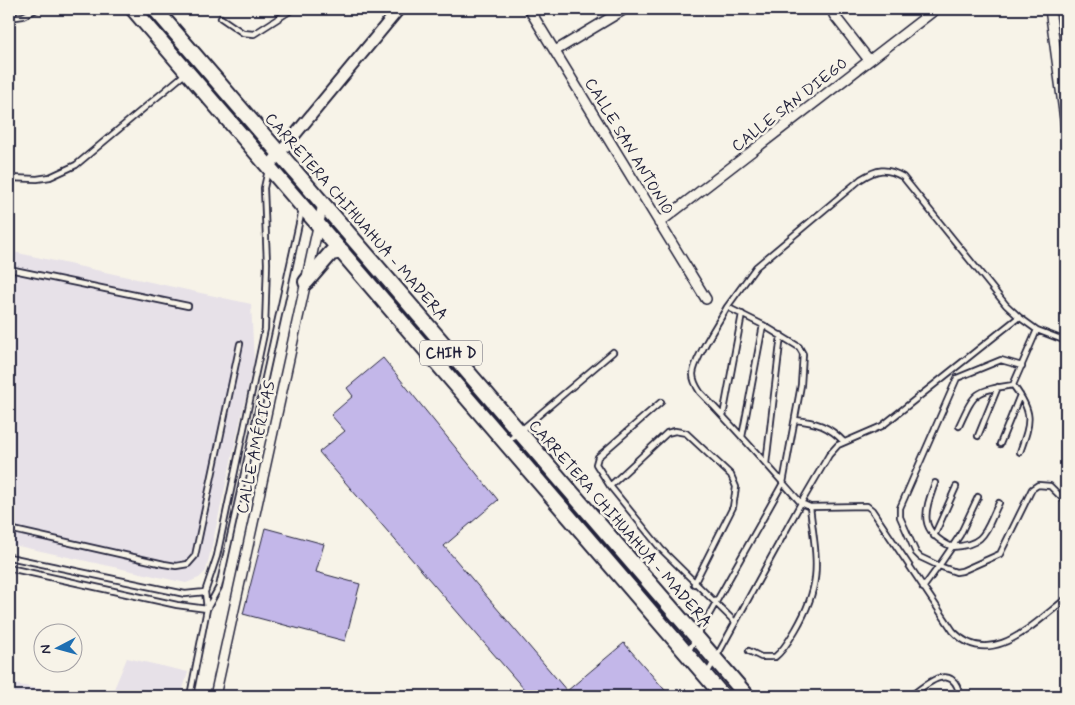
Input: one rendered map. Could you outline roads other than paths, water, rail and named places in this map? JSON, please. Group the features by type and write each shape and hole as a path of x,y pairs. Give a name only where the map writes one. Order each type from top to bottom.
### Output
{"highway":[{"name":"CARRETERA CHIHUAHUA - MADERA","path":"133,9 269,166 305,196 323,204 748,696"},
{"name":"CARRETERA CHIHUAHUA - MADERA","path":"155,9 280,152 305,196 318,224 723,696"},
{"path":"306,282 331,253 342,251"},
{"path":"574,523 584,518 585,506"},
{"path":"594,547 598,537 609,535"}],"street":[{"path":"269,166 399,9"},
{"name":"CALLE SAN ANTONIO","path":"529,9 706,299"},
{"path":"555,51 624,9"},
{"name":"CALLE SAN DIEGO","path":"660,223 936,9"},
{"path":"1050,9 1066,127"},
{"path":"834,14 869,60"},
{"name":"CALLE AMÉRICAS","path":"215,696 323,204"}],"lane":[{"path":"9,18 23,16 37,9"},
{"path":"221,18 242,33 254,34 293,9"},
{"path":"9,178 37,179 50,177 76,166 187,72"},
{"path":"190,696 207,608 205,592 217,556 265,329 267,263 264,188 269,166"},
{"path":"1066,340 1037,330 1006,305 903,177 883,169 861,179 756,267 727,307 693,374 700,392 801,503 810,508 867,506 872,510 923,588 960,638 967,643 990,648 1017,635 1066,599"},
{"path":"207,608 219,587 305,196"},
{"path":"9,269 188,306"},
{"path":"687,654 783,483 801,385 802,354 799,346 727,307"},
{"path":"722,416 742,314"},
{"path":"706,676 829,455 844,442 882,426 1019,317"},
{"path":"742,437 763,325"},
{"path":"1013,385 1037,330"},
{"path":"766,464 781,335"},
{"path":"9,529 164,564 176,566 188,564 195,556 240,344"},
{"path":"506,443 613,352"},
{"path":"1022,366 1001,360 956,378 900,508 900,517 916,553 920,557 956,572 997,556 1003,550 1032,489 1038,485 1050,486 1066,502"},
{"path":"959,426 975,395 980,391 1013,385"},
{"path":"1013,385 1020,394 1030,416 1030,424 1020,452"},
{"path":"978,436 998,387"},
{"path":"1000,444 1020,394"},
{"path":"661,402 598,457 598,468 610,486 661,549 694,584 735,622"},
{"path":"795,420 823,425 844,442"},
{"path":"610,486 667,433 676,431 686,433 731,475 736,487 733,507 694,584"},
{"path":"935,483 925,516 934,536 952,547 974,543 982,538 999,503"},
{"path":"934,536 956,487"},
{"path":"923,588 960,535 978,497"},
{"path":"749,651 761,657 775,657 790,639 806,608 817,575 817,552 810,508"},
{"path":"9,557 185,594 205,592"},
{"path":"9,568 177,605 207,608"},
{"path":"911,696 928,682 939,677 948,677 955,684 960,696"}]}
